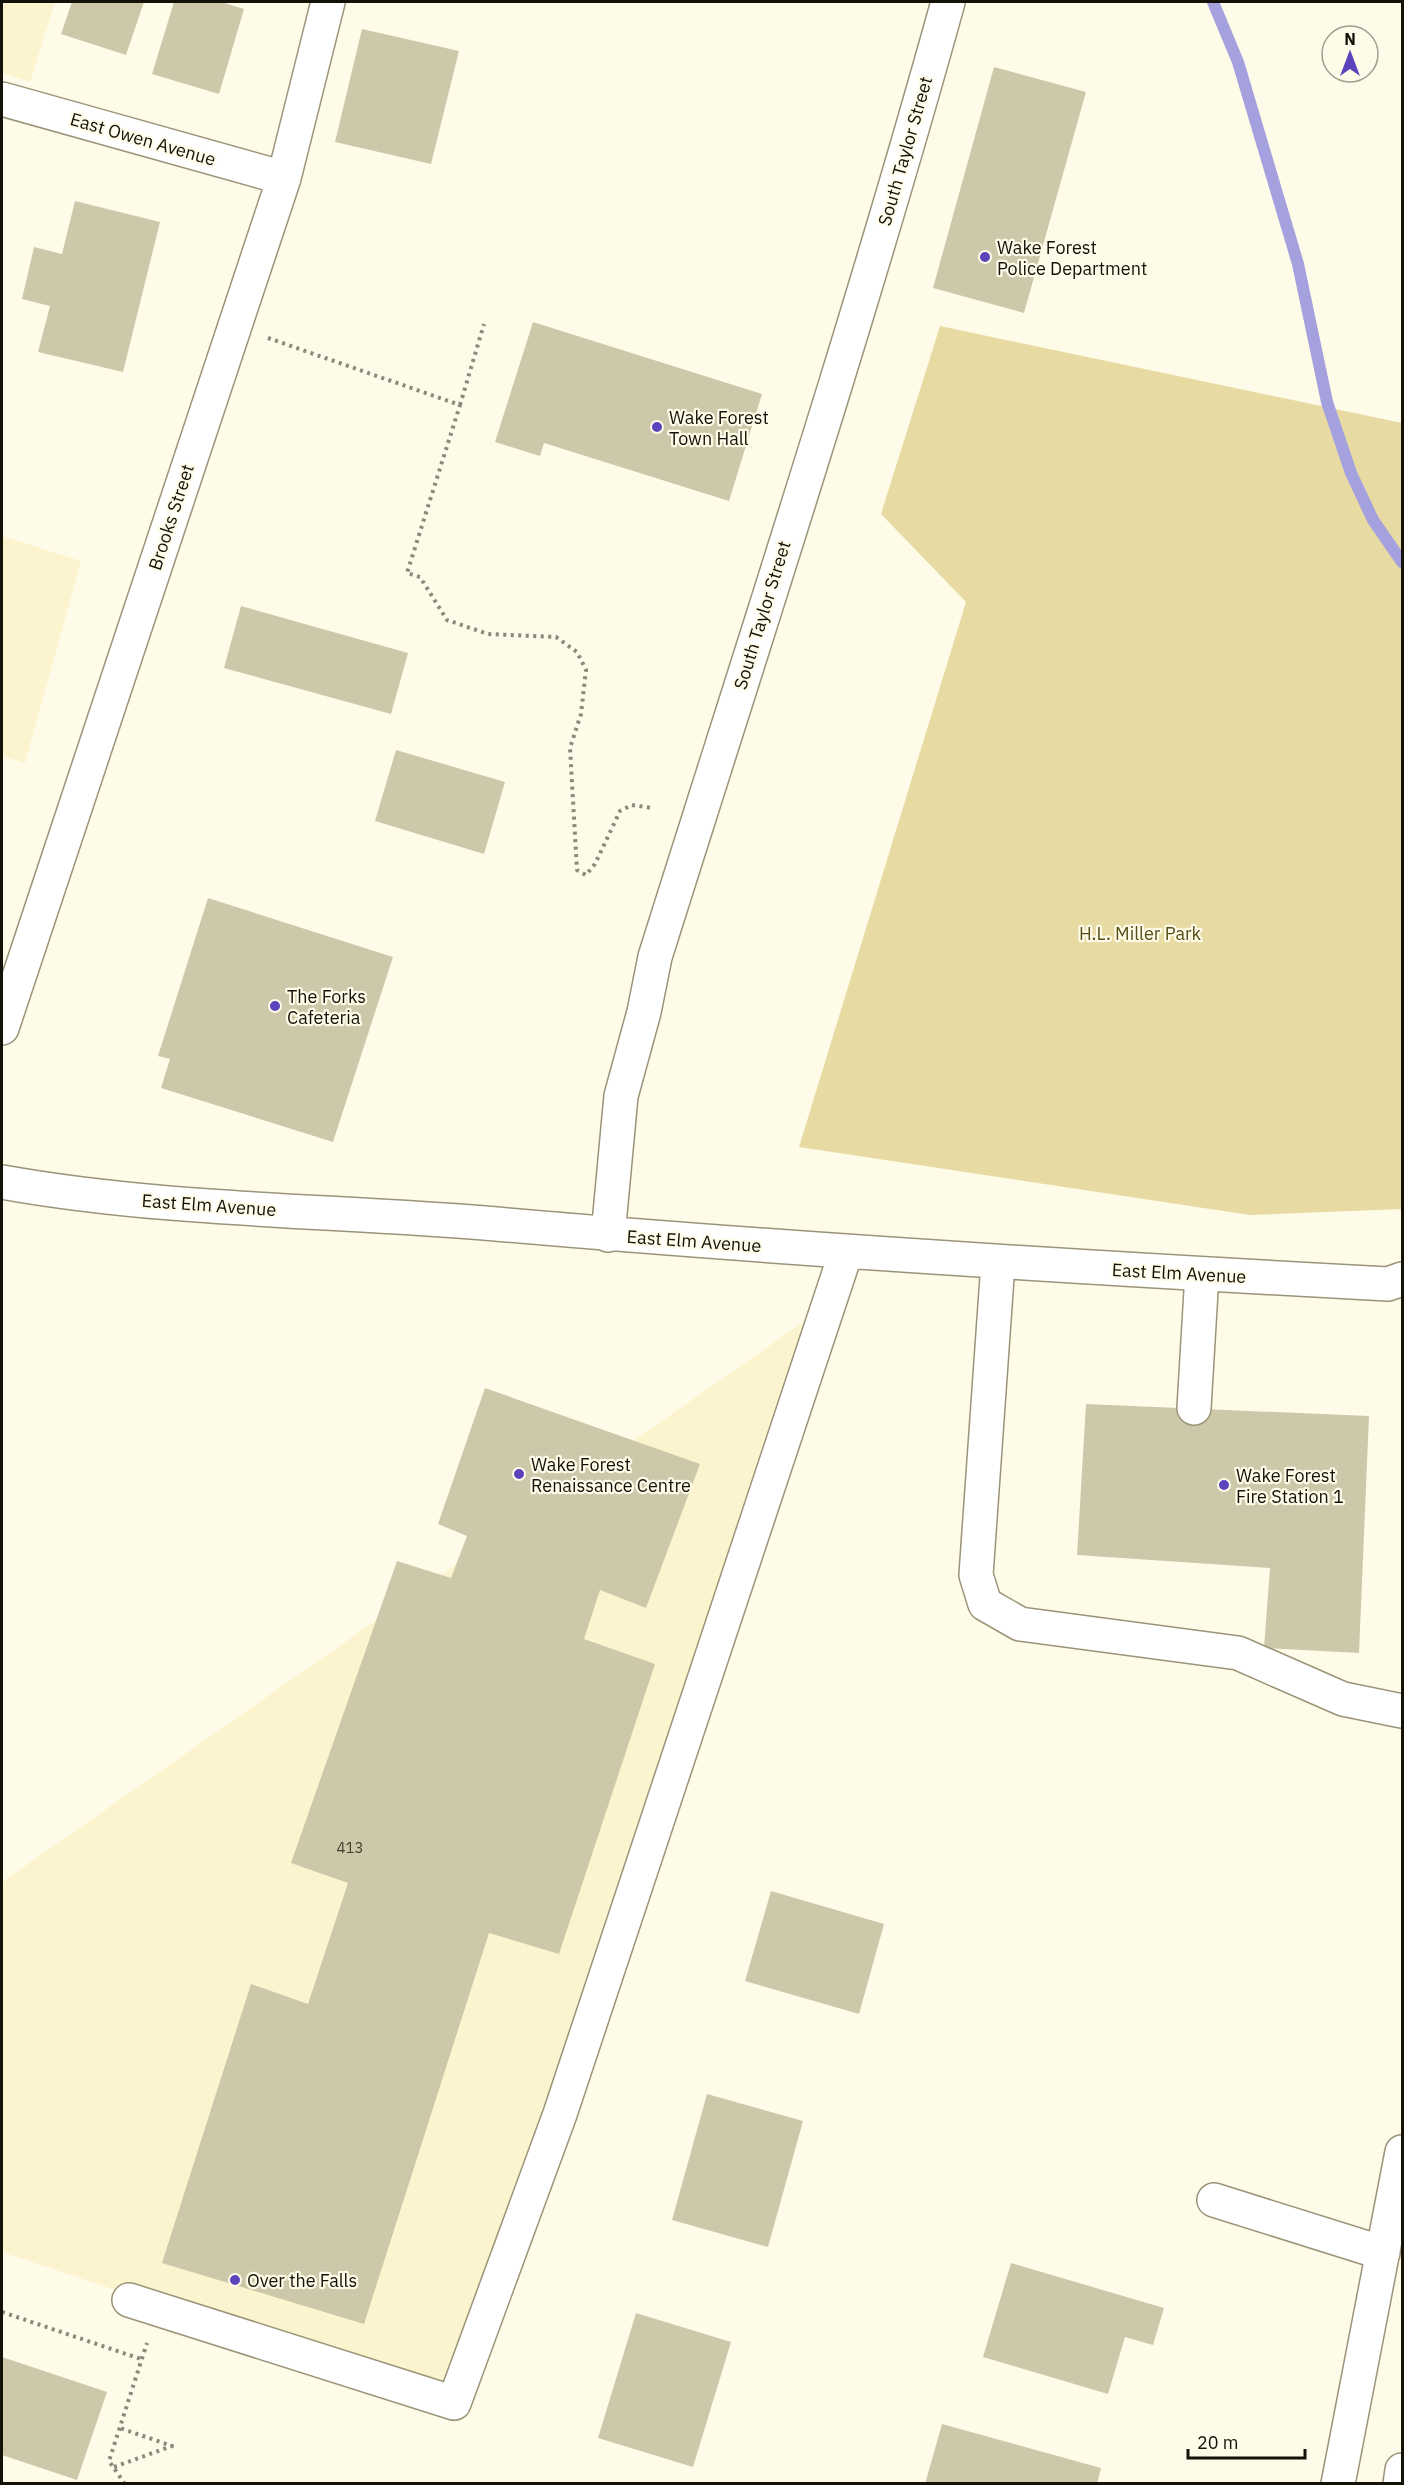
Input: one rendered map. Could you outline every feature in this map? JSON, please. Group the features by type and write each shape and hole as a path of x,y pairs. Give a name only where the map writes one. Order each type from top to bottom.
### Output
{"street":[{"name":"Brooks Street","path":"2,1028 284,178 328,2"},
{"name":"South Taylor Street","path":"609,1235 621,1096 644,1012 655,957 846,348 948,2"},
{"name":"East Owen Avenue","path":"2,99 284,178"},
{"name":"East Elm Avenue","path":"2,1182 80,1196 483,1223 609,1235 998,1263 1398,1284"},
{"path":"129,2300 454,2403 560,2114 846,1252"},
{"path":"998,1263 976,1575 985,1604 1020,1624 1238,1653 1343,1699 1402,1711"},
{"path":"1194,1408 1202,1274"},
{"path":"1338,2484 1402,2152"},
{"path":"1214,2200 1383,2253"},
{"path":"1400,2484 1402,2470"}],"path":[{"path":"484,324 407,573 420,577 447,620 488,633 556,637 578,652 586,670 581,714 570,748 578,870 586,875 595,864 620,811 632,805 652,808"},
{"path":"268,338 460,405"},
{"path":"2,2312 141,2359"},
{"path":"125,2484 109,2461 148,2339"},
{"path":"114,2467 172,2446 120,2428"}],"shaded area":[{"path":"2,2 55,2 30,82 2,73"},
{"path":"2,536 81,561 25,763 2,756"},
{"path":"829,1304 454,2403 2,2252 2,1882"}],"green space":[{"name":"H.L. Miller Park","path":"940,326 1402,423 1402,1209 1250,1215 799,1147 966,602 881,514"}],"building":[{"path":"72,2 144,2 126,55 61,34"},
{"path":"174,2 221,2 244,9 219,94 152,74"},
{"path":"362,29 459,51 431,164 335,142"},
{"path":"994,67 1086,92 1024,313 933,288"},
{"path":"75,201 160,222 123,372 38,352 50,306 22,299 34,247 62,254"},
{"path":"533,322 762,394 729,501 544,443 540,456 495,442"},
{"path":"241,606 408,653 391,714 224,668"},
{"path":"396,750 505,782 484,854 375,821"},
{"name":"The Forks Cafeteria","path":"208,898 393,957 333,1142 161,1088 170,1059 158,1056"},
{"path":"485,1388 700,1464 646,1608 600,1590 584,1639 655,1664 559,1954 489,1933 364,2324 162,2263 251,1984 308,2004 348,1883 291,1863 397,1561 451,1578 467,1536 438,1524"},
{"name":"Wake Forest Fire Station 1","path":"1086,1404 1369,1416 1359,1653 1264,1648 1270,1568 1077,1555"},
{"path":"771,1891 884,1924 859,2014 745,1981"},
{"path":"707,2094 803,2121 768,2247 672,2220"},
{"path":"1011,2263 1164,2308 1153,2345 1125,2337 1108,2394 983,2357"},
{"path":"636,2313 731,2342 693,2467 598,2438"},
{"path":"2,2357 107,2392 77,2480 2,2455"},
{"path":"942,2424 1101,2468 1097,2484 925,2484"}],"waterway":[{"path":"1213,2 1238,62 1298,264 1327,402 1351,473 1373,520 1402,562"}],"place":[{"name":"Wake Forest Police Department","path":"985,257"},
{"name":"Wake Forest Town Hall","path":"657,427"},
{"name":"The Forks Cafeteria","path":"275,1006"},
{"name":"Wake Forest Renaissance Centre","path":"519,1474"},
{"name":"Wake Forest Fire Station 1","path":"1224,1485"},
{"name":"Over the Falls","path":"235,2280"}]}
